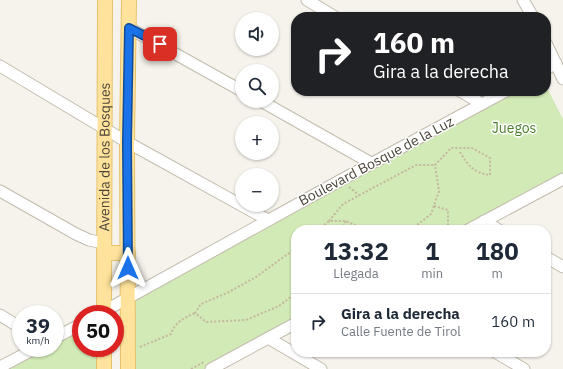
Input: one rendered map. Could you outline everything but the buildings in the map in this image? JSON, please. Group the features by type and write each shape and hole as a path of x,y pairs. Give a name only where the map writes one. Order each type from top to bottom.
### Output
{"main road":[{"name":"Avenida de los Bosques","path":"102,305 104,248 105,0"},
{"name":"Avenida de los Bosques","path":"128,369 127,142 129,0"},
{"path":"104,248 128,252"},
{"path":"104,357 104,369"}],"street":[{"path":"307,0 327,12"},
{"path":"129,28 235,86"},
{"path":"551,53 563,79"},
{"path":"551,66 556,63"},
{"path":"0,66 127,142 268,220"},
{"path":"468,96 482,104"},
{"name":"Boulevard Bosque de la Luz","path":"117,305 371,163 497,96"},
{"path":"273,108 371,163"},
{"path":"477,225 563,179"},
{"path":"0,191 104,248"},
{"path":"484,221 491,225"},
{"path":"551,260 563,267"},
{"path":"0,315 12,322"},
{"path":"211,369 291,326"},
{"path":"268,338 291,351"},
{"path":"0,367 26,357"},
{"path":"300,357 321,369"},
{"path":"504,357 524,369"}],"path":[{"path":"324,225 343,204 416,165 435,165 451,148 472,148 490,158 490,175 480,174 466,162 460,152"},
{"path":"417,225 431,214 439,190 435,165"},
{"path":"434,206 448,210 447,225"},
{"path":"329,220 346,221 356,225"},
{"path":"344,225 346,221"},
{"path":"139,347 171,334 173,327 183,319 195,313 201,304 227,293 256,277 291,252"},
{"path":"195,313 206,322 246,320 280,306 291,296"}],"green space":[{"name":"Juegos","path":"500,96 551,96 563,119 563,176 472,225 291,225 291,323 206,369 130,369 129,296"},
{"path":"72,332 72,357 97,357 98,369 5,369 27,357 64,357 64,337"}],"route":[{"path":"128,268 127,142 129,28 160,44"}]}
